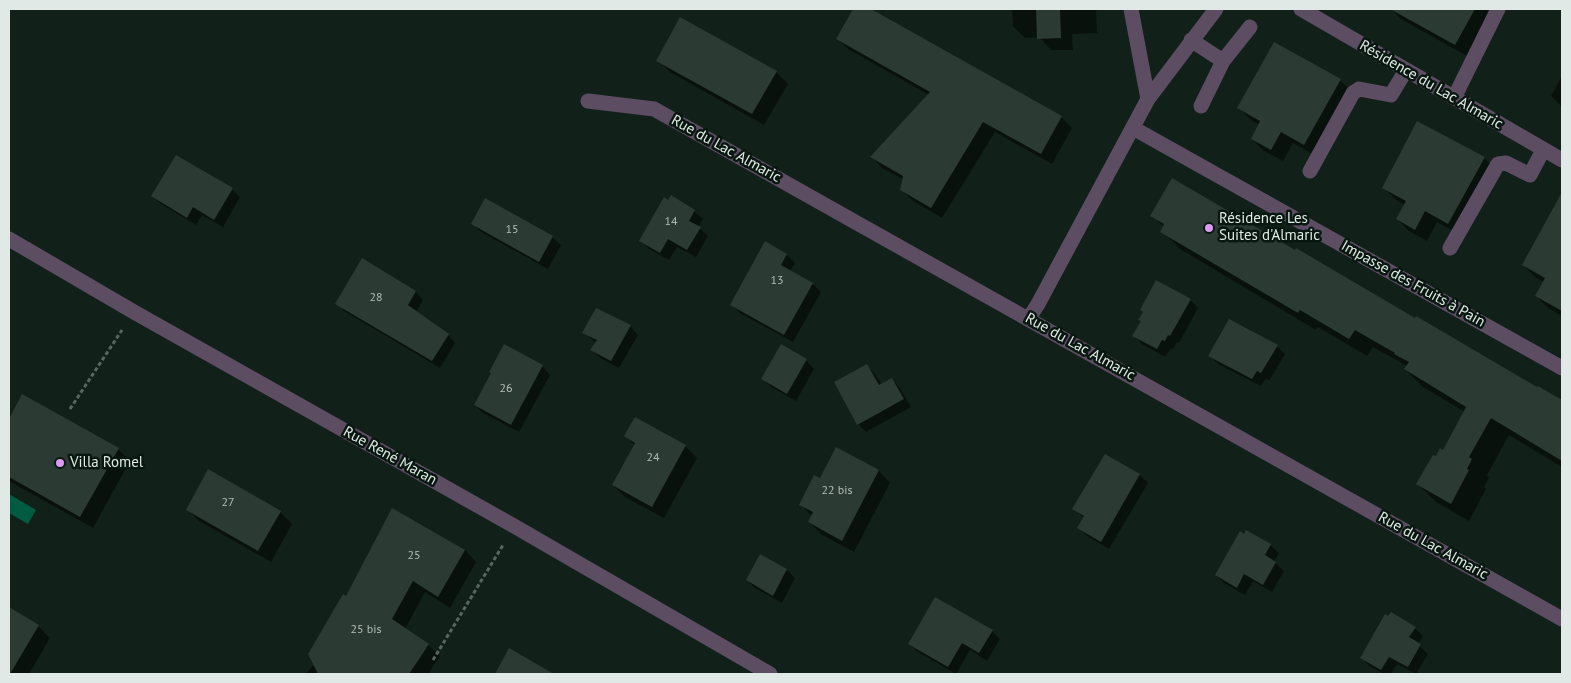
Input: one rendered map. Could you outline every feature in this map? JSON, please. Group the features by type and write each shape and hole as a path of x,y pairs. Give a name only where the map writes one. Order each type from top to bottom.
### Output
{"street":[{"path":"1131,9 1148,99"},
{"path":"1029,318 1148,99 1216,9"},
{"path":"1454,98 1498,9"},
{"name":"Résidence du Lac Almaric","path":"1306,10 1562,160"},
{"path":"1201,106 1223,61 1250,27"},
{"path":"1191,40 1223,61"},
{"path":"1310,171 1353,93 1359,90 1391,96 1406,70"},
{"name":"Rue du Lac Almaric","path":"588,101 654,109 1562,619"},
{"name":"Impasse des Fruits à Pain","path":"1133,128 1562,368"},
{"path":"1450,248 1498,164 1506,163 1530,174 1543,150"},
{"name":"Rue René Maran","path":"9,239 770,674"}],"path":[{"path":"70,409 134,312"},
{"path":"432,660 514,526"}],"shaded area":[{"path":"9,494 36,510 28,524 9,513"}],"building":[{"path":"853,9 871,9 1062,116 1041,154 983,122 931,208 900,190 903,176 870,157 930,92 836,39"},
{"path":"1036,9 1060,9 1061,38 1037,39"},
{"path":"1390,9 1475,9 1455,45"},
{"path":"680,17 777,71 752,114 656,61"},
{"path":"1274,42 1341,79 1304,145 1281,132 1271,150 1251,139 1260,121 1237,108"},
{"path":"1417,121 1485,157 1448,224 1425,211 1415,230 1396,219 1406,201 1382,188"},
{"path":"176,155 233,188 214,220 193,207 187,218 151,196"},
{"path":"1172,178 1295,250 1296,248 1415,318 1416,316 1562,400 1562,461 1491,418 1469,457 1472,459 1467,469 1469,470 1451,504 1416,484 1433,455 1436,456 1440,448 1443,450 1466,407 1404,369 1409,362 1355,330 1349,339 1300,310 1298,313 1160,232 1164,224 1150,216"},
{"path":"1562,192 1562,311 1535,296 1545,278 1522,265"},
{"path":"671,195 695,210 689,221 701,227 687,250 668,239 660,253 639,241 664,197 668,200"},
{"path":"485,198 553,236 539,262 471,224"},
{"path":"765,241 787,254 781,265 813,283 784,335 730,305"},
{"path":"362,258 416,291 408,305 449,334 432,361 335,304"},
{"path":"1156,280 1191,299 1170,336 1168,335 1165,341 1162,340 1157,349 1132,336 1141,321 1138,320 1143,312 1140,310"},
{"path":"596,308 631,325 611,361 590,350 597,340 582,333"},
{"path":"1229,319 1278,345 1261,373 1257,371 1252,379 1208,356"},
{"path":"504,344 543,365 511,425 474,405"},
{"path":"781,344 807,359 787,394 761,379"},
{"path":"867,364 879,385 892,378 904,399 857,425 834,382"},
{"name":"Villa Romel","path":"22,394 119,448 80,517 9,477 9,419"},
{"path":"635,417 686,445 652,507 612,485 635,443 624,436"},
{"path":"836,447 879,470 842,541 808,522 813,512 799,505 814,475 820,478"},
{"path":"1105,454 1140,474 1101,542 1077,528 1084,516 1072,509"},
{"path":"208,469 281,511 258,551 186,510"},
{"path":"392,508 465,550 438,597 413,581 392,619 429,644 409,674 318,674 308,654 343,594 346,596"},
{"path":"1246,530 1271,544 1265,555 1276,562 1263,585 1244,574 1237,588 1215,575 1240,531 1244,534"},
{"path":"760,554 787,569 773,596 746,580"},
{"path":"935,597 993,630 979,653 962,643 948,667 908,644"},
{"path":"9,607 39,625 10,674 9,674"},
{"path":"1391,612 1416,627 1409,637 1421,644 1408,667 1389,657 1381,670 1360,658 1385,614 1388,616"},
{"path":"509,648 554,674 495,674"}],"place":[{"name":"Résidence Les Suites d'Almaric","path":"1209,228"},
{"name":"Villa Romel","path":"60,463"}]}
